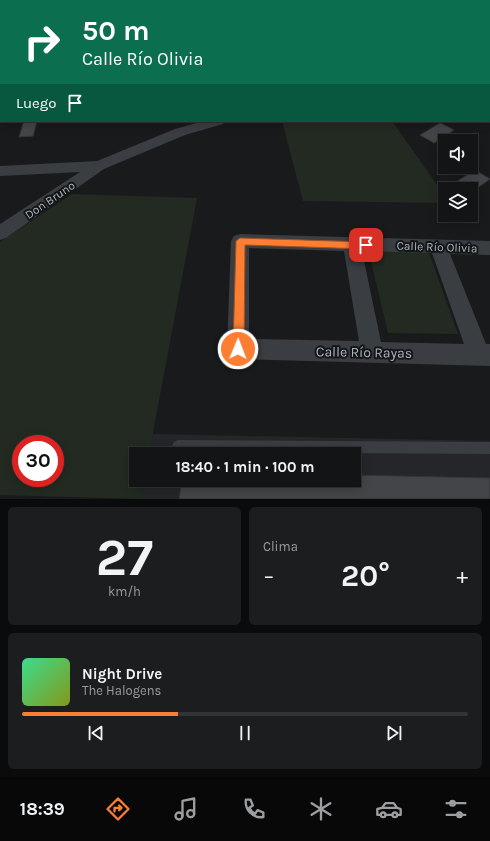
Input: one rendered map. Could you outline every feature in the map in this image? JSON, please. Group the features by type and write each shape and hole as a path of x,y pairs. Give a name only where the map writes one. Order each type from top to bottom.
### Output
{"street":[{"path":"99,166 155,132 182,122"},
{"path":"0,172 99,166 180,132 215,122"},
{"name":"Don Bruno","path":"0,233 99,166"},
{"name":"Calle Río Olivia","path":"238,349 240,241 490,248"},
{"path":"352,245 372,353"},
{"path":"438,246 485,355"},
{"name":"Calle Río Rayas","path":"238,349 485,355"}],"lane":[{"path":"178,446 490,448"}],"shaded area":[{"path":"282,122 393,122 438,186 438,203 303,201"},
{"path":"72,194 197,198 150,447 129,447 129,487 143,487 140,499 0,495 0,242"},
{"path":"368,249 428,250 458,334 388,333"},
{"path":"152,434 490,441 490,499 140,499 143,487 361,487 361,447 150,447"}],"building":[{"path":"24,122 37,122 33,136 19,137"},
{"path":"440,123 454,130 448,134 438,134 438,140 434,143 420,135"},
{"path":"478,172 490,179 478,188 478,182 456,182 469,174 478,174"},
{"path":"361,475 490,478 490,499 179,499 181,487 361,487"}],"route":[{"path":"238,349 240,241 366,245"}]}
